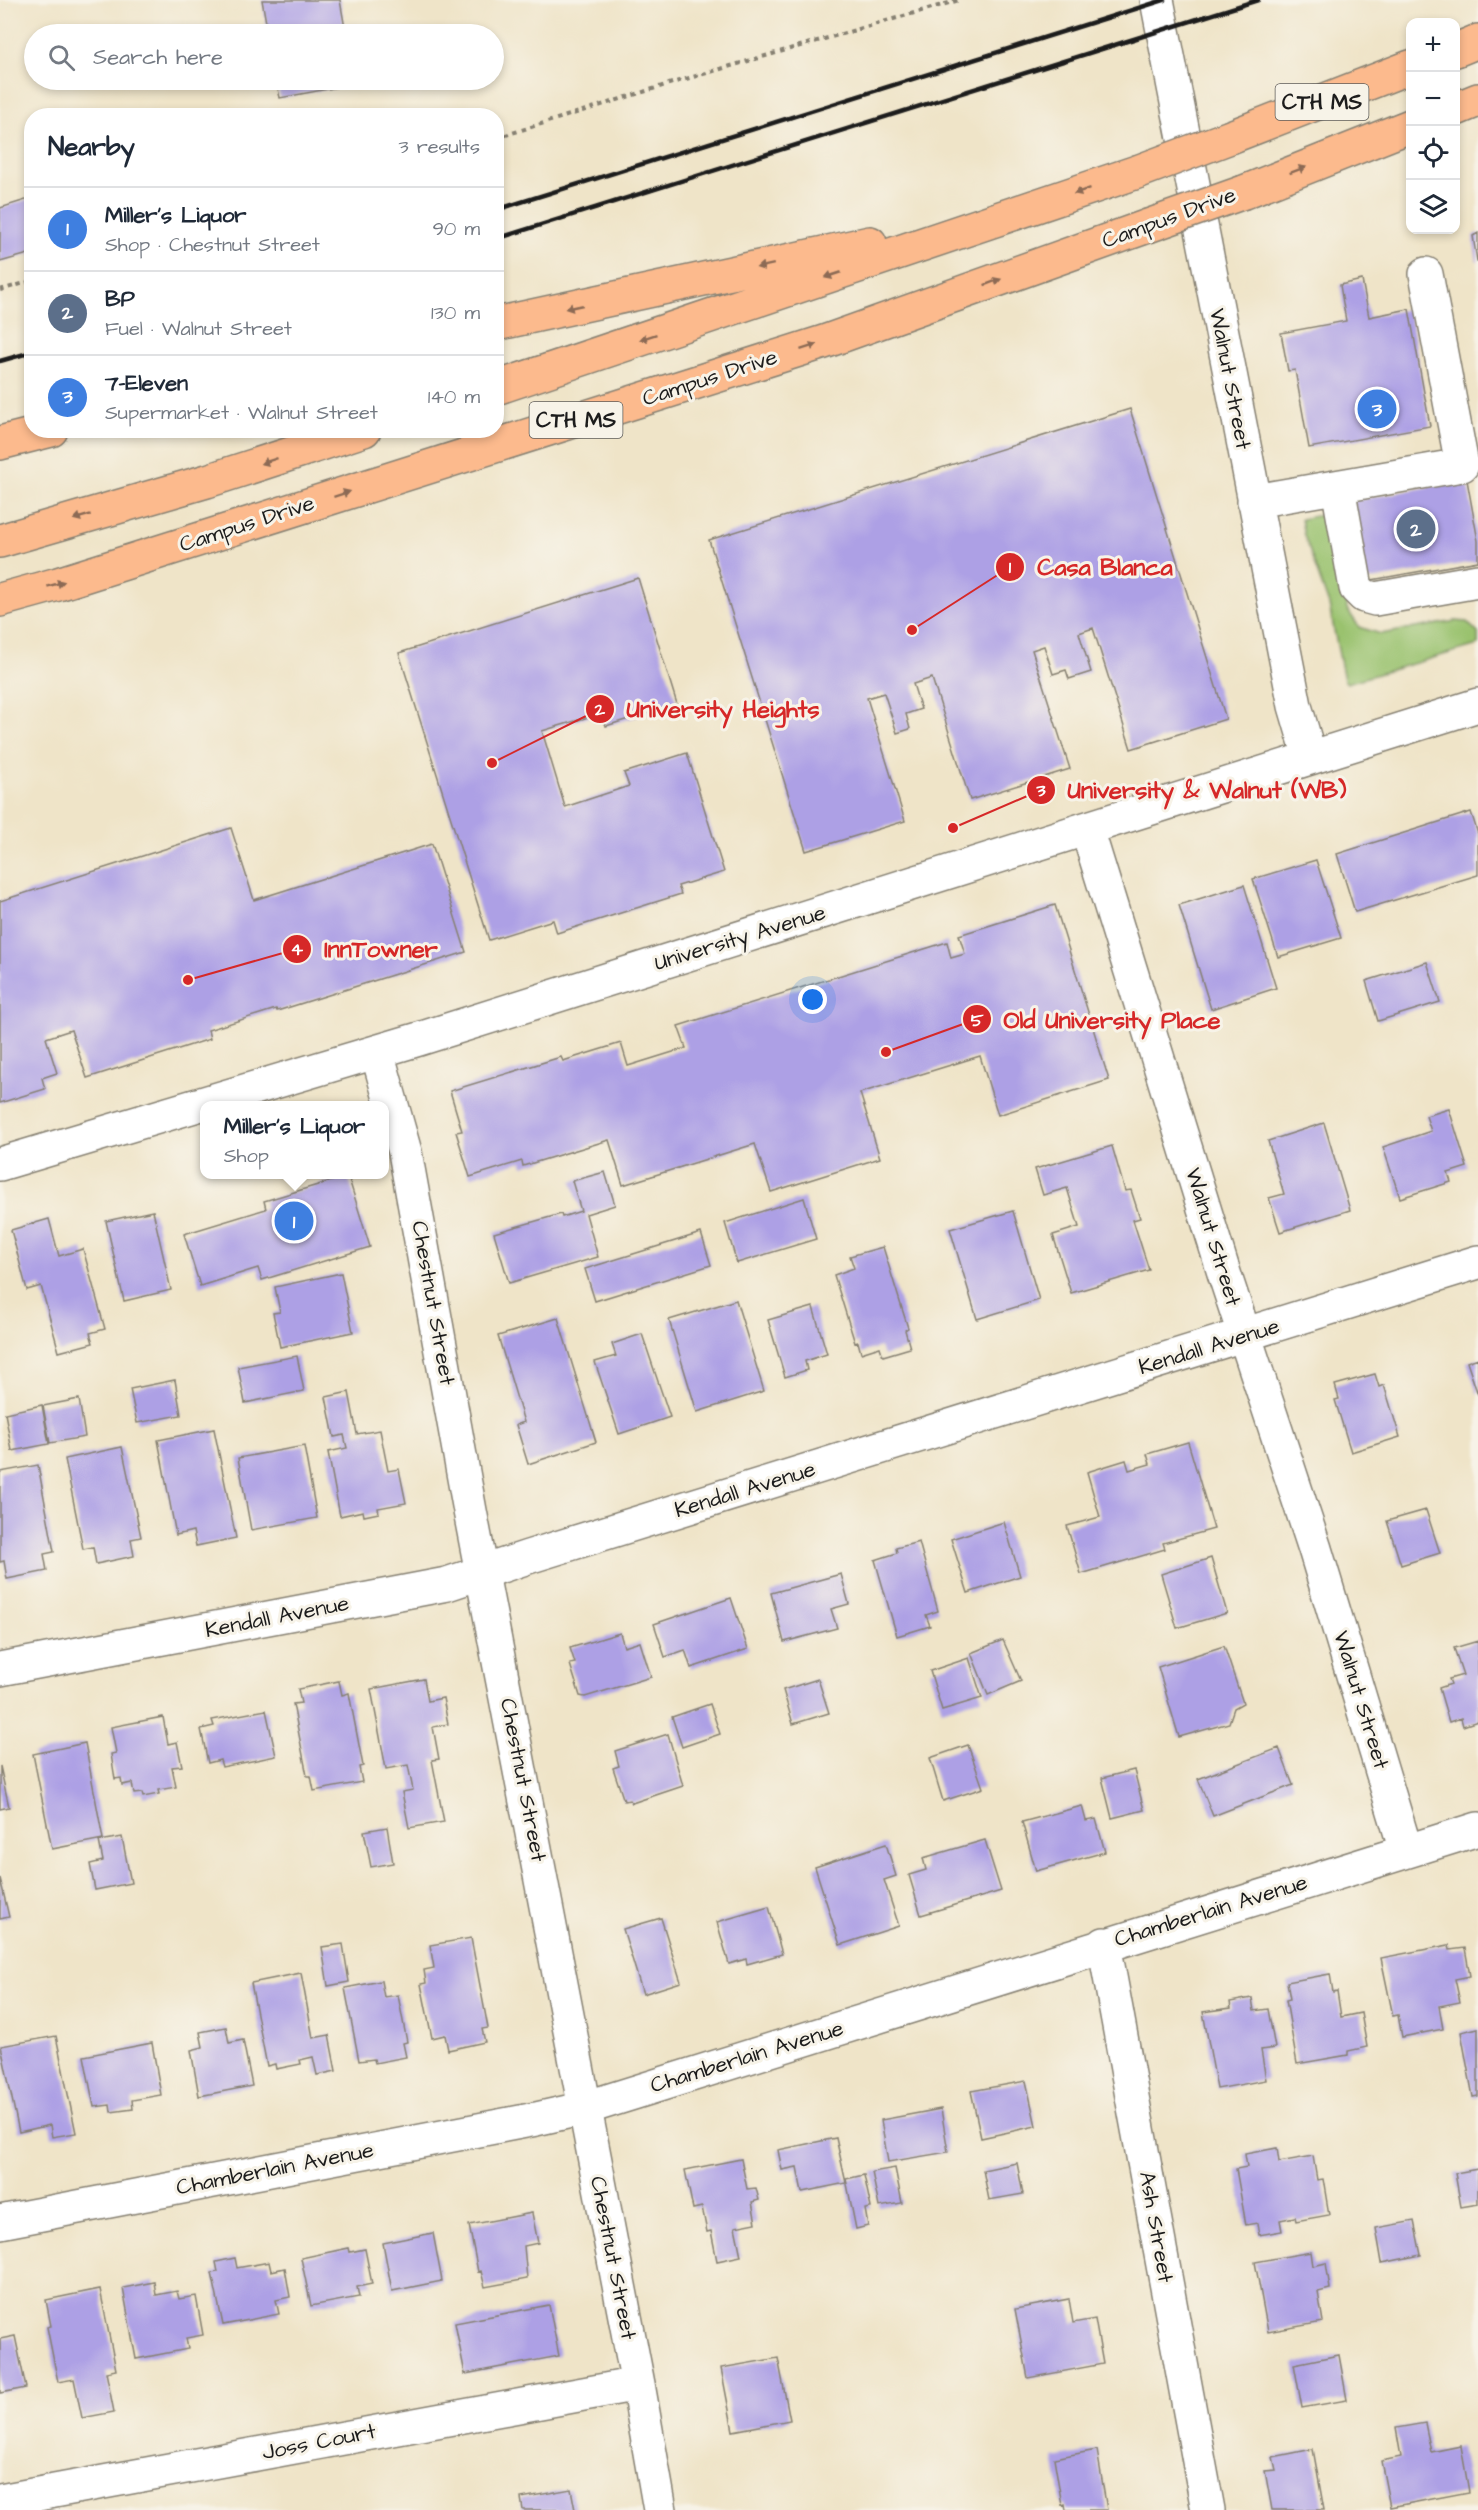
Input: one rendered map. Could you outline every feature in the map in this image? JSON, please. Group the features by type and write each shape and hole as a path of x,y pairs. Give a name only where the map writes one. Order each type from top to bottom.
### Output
{"main road":[{"path":"1460,48 1478,41"},
{"name":"CTH MS","path":"504,385 1137,172 1406,69"},
{"path":"1460,107 1478,100"},
{"name":"Campus Drive","path":"0,600 81,577 824,342 1244,192 1406,128"},
{"path":"504,322 1028,209"},
{"path":"0,443 24,437"},
{"path":"0,541 207,481 339,438"}],"street":[{"name":"Walnut Street","path":"1157,0 1295,706 1310,757"},
{"path":"1254,501 1470,463 1426,274"},
{"path":"1338,487 1356,588 1364,596 1375,599 1478,580"},
{"name":"University Avenue","path":"212,1101 377,1052 1478,705"},
{"name":"Walnut Street","path":"1087,829 1244,1336 1315,1549 1406,1851"},
{"name":"Chestnut Street","path":"377,1052 405,1152 482,1573 638,2384 660,2510"},
{"name":"University Avenue","path":"0,1164 200,1105"},
{"name":"Kendall Avenue","path":"0,1669 447,1584 1478,1262"},
{"name":"Chamberlain Avenue","path":"0,2222 585,2108 1478,1828"},
{"name":"Ash Street","path":"1104,1944 1208,2510"},
{"name":"Joss Court","path":"0,2501 638,2384"}],"path":[{"path":"504,136 672,83 959,0"},
{"path":"0,290 24,283"}],"green space":[{"path":"1321,515 1327,517 1331,522 1347,609 1359,627 1381,634 1456,621 1467,622 1478,633 1478,645 1347,683 1344,680 1329,605 1304,535 1301,519"}],"building":[{"path":"262,0 340,0 344,24 266,24"},
{"path":"278,90 323,90 280,98"},
{"path":"24,200 24,255 0,262 0,208"},
{"path":"1478,233 1478,261 1477,261 1473,236"},
{"path":"1362,280 1369,317 1409,309 1430,426 1309,448 1295,370 1288,371 1281,333 1346,321 1340,285"},
{"path":"1130,409 1226,719 1131,749 1093,628 1079,633 1091,672 1069,679 1066,670 1053,674 1044,646 1032,650 1070,769 970,800 932,678 913,684 921,709 906,714 910,729 897,733 884,693 867,698 905,821 806,851 709,540"},
{"path":"1467,480 1478,541 1478,561 1366,581 1352,501"},
{"path":"638,578 677,704 606,726 602,713 542,731 565,807 629,786 624,773 687,753 724,872 678,886 681,894 557,933 553,920 489,940 399,653"},
{"path":"1471,812 1478,834 1478,875 1355,912 1337,854"},
{"path":"231,828 254,900 432,844 466,952 208,1030 210,1039 87,1078 71,1030 46,1038 57,1073 42,1078 45,1089 0,1103 0,901"},
{"path":"1316,860 1341,938 1278,957 1253,879"},
{"path":"1244,885 1276,988 1211,1009 1179,905"},
{"path":"1055,905 1109,1080 998,1115 980,1056 860,1093 880,1158 771,1192 755,1144 623,1185 609,1140 523,1166 522,1161 470,1177 456,1132 462,1131 450,1091 561,1057 563,1061 621,1043 628,1066 686,1048 678,1026 947,942 951,958 965,954 959,935"},
{"path":"1427,962 1440,1002 1378,1021 1366,981"},
{"path":"1449,1109 1467,1167 1448,1173 1451,1182 1400,1198 1383,1147 1431,1131 1426,1116"},
{"path":"1324,1123 1350,1210 1280,1232 1269,1198 1284,1194 1268,1141"},
{"path":"1112,1146 1125,1191 1131,1190 1140,1218 1133,1220 1149,1270 1071,1293 1053,1235 1079,1227 1067,1188 1043,1195 1035,1169"},
{"path":"605,1172 615,1205 586,1214 598,1257 509,1283 494,1233 561,1214 562,1217 581,1211 572,1181"},
{"path":"338,1179 349,1179 370,1247 262,1280 258,1268 200,1286 184,1234 266,1209 264,1201"},
{"path":"804,1198 816,1239 737,1263 725,1223"},
{"path":"153,1211 171,1290 124,1301 106,1221"},
{"path":"1013,1211 1039,1300 977,1319 950,1229"},
{"path":"49,1219 59,1256 83,1249 105,1329 90,1333 93,1343 59,1352 41,1286 27,1290 11,1230"},
{"path":"701,1233 711,1265 595,1301 585,1269"},
{"path":"883,1247 908,1328 905,1330 910,1348 883,1356 880,1347 861,1353 858,1342 855,1343 834,1275 854,1268 850,1256"},
{"path":"341,1273 353,1332 280,1347 273,1313 280,1312 275,1287"},
{"path":"736,1300 764,1391 697,1412 669,1320"},
{"path":"813,1307 827,1354 805,1361 807,1370 785,1377 768,1320"},
{"path":"558,1318 596,1442 528,1464 516,1425 524,1422 498,1336"},
{"path":"642,1334 670,1417 619,1434 595,1362 616,1356 612,1344"},
{"path":"297,1356 304,1391 245,1403 238,1367"},
{"path":"1478,1358 1478,1395 1467,1362"},
{"path":"1375,1374 1379,1387 1384,1385 1400,1437 1351,1452 1335,1400 1339,1399 1335,1385"},
{"path":"175,1380 181,1415 137,1423 130,1389"},
{"path":"349,1392 357,1434 380,1430 388,1471 399,1469 406,1503 378,1508 379,1513 364,1516 363,1511 340,1516 328,1452 347,1448 344,1435 334,1437 326,1397"},
{"path":"79,1399 85,1437 50,1443 43,1406"},
{"path":"42,1405 49,1444 12,1451 5,1413"},
{"path":"214,1429 236,1538 196,1546 193,1531 176,1535 158,1440"},
{"path":"1188,1442 1214,1529 1163,1543 1165,1549 1081,1574 1067,1526 1100,1517 1087,1472 1126,1460 1129,1470 1150,1464 1147,1454"},
{"path":"304,1446 317,1518 251,1530 238,1458"},
{"path":"122,1447 141,1537 131,1539 134,1556 96,1564 93,1547 83,1549 65,1459"},
{"path":"38,1465 54,1552 44,1554 47,1571 7,1579 4,1561 0,1562 0,1472"},
{"path":"1426,1510 1440,1553 1401,1565 1387,1521"},
{"path":"1004,1522 1020,1576 968,1593 951,1539"},
{"path":"919,1542 938,1611 926,1615 930,1626 897,1636 875,1560 897,1553 896,1548"},
{"path":"1211,1558 1227,1613 1177,1628 1161,1574"},
{"path":"841,1574 849,1604 831,1609 837,1628 784,1642 771,1593"},
{"path":"731,1598 748,1649 691,1668 685,1650 665,1657 654,1624"},
{"path":"620,1633 624,1647 640,1642 651,1677 585,1697 580,1696 570,1664 575,1663 570,1648"},
{"path":"1003,1640 1021,1681 988,1695 971,1653"},
{"path":"1478,1641 1478,1721 1463,1726 1461,1718 1449,1722 1439,1688 1451,1684 1449,1679 1463,1675 1454,1648"},
{"path":"1224,1646 1243,1703 1234,1708 1229,1723 1179,1737 1158,1667"},
{"path":"969,1658 982,1698 942,1710 930,1671"},
{"path":"424,1679 428,1701 443,1698 448,1724 433,1727 439,1759 432,1760 444,1822 409,1828 402,1792 413,1790 408,1765 386,1769 371,1689"},
{"path":"818,1679 829,1713 793,1724 783,1690"},
{"path":"339,1681 342,1695 349,1693 363,1766 359,1767 362,1782 314,1791 311,1776 307,1776 293,1704 301,1703 298,1689"},
{"path":"710,1704 720,1734 682,1747 672,1717"},
{"path":"266,1710 276,1756 222,1767 220,1760 208,1763 201,1729 214,1726 212,1720"},
{"path":"163,1717 168,1744 177,1742 182,1766 172,1767 176,1787 158,1790 159,1794 143,1797 142,1793 134,1794 132,1783 122,1785 121,1778 115,1779 111,1754 116,1753 111,1727"},
{"path":"668,1734 683,1786 632,1803 630,1800 624,1801 613,1768 619,1766 615,1751"},
{"path":"85,1743 103,1839 52,1849 33,1754"},
{"path":"968,1745 983,1788 943,1801 930,1758"},
{"path":"1279,1748 1293,1785 1213,1816 1198,1779"},
{"path":"0,1766 9,1807 0,1809"},
{"path":"1134,1770 1144,1810 1112,1818 1102,1778"},
{"path":"1082,1806 1086,1821 1096,1819 1105,1852 1036,1871 1022,1822"},
{"path":"387,1827 393,1863 371,1867 364,1831"},
{"path":"122,1837 131,1883 95,1890 90,1864 103,1861 99,1841"},
{"path":"985,1840 1001,1891 921,1915 909,1875 926,1870 923,1858"},
{"path":"886,1844 896,1876 884,1880 899,1926 840,1945 815,1867"},
{"path":"0,1878 9,1917 0,1919"},
{"path":"769,1907 782,1954 747,1964 746,1959 729,1964 717,1922"},
{"path":"661,1918 681,1982 643,1994 623,1929"},
{"path":"471,1938 488,2028 482,2029 485,2042 448,2050 445,2035 432,2038 421,1984 426,1983 424,1970 434,1968 430,1945"},
{"path":"343,1944 349,1982 328,1986 322,1947"},
{"path":"1449,1945 1450,1950 1465,1948 1470,1976 1455,1979 1460,2002 1439,2006 1443,2029 1402,2037 1398,2015 1393,2016 1381,1958"},
{"path":"301,1973 313,2038 329,2035 336,2071 317,2075 313,2057 300,2060 301,2064 276,2069 275,2064 267,2066 251,1983"},
{"path":"1330,1974 1333,1992 1337,1991 1341,2017 1361,2013 1367,2047 1348,2051 1348,2055 1297,2064 1286,2000 1290,1999 1287,1982"},
{"path":"381,1981 384,1997 398,1995 407,2042 403,2043 406,2057 375,2063 374,2059 359,2061 345,1988"},
{"path":"1252,1998 1254,2011 1268,2009 1275,2048 1261,2050 1266,2080 1217,2089 1203,2012 1231,2008 1230,2002"},
{"path":"226,2027 229,2043 243,2040 252,2086 199,2096 191,2050 203,2047 200,2032"},
{"path":"1478,2028 1478,2096 1473,2097 1461,2032"},
{"path":"56,2036 76,2133 52,2137 50,2125 19,2132 1,2046"},
{"path":"152,2043 161,2095 132,2100 133,2109 111,2112 110,2105 94,2107 84,2056"},
{"path":"1026,2081 1036,2126 981,2138 971,2091"},
{"path":"941,2109 948,2152 888,2162 881,2120"},
{"path":"836,2138 846,2183 802,2192 797,2167 782,2170 778,2150"},
{"path":"1277,2148 1279,2162 1313,2156 1317,2180 1323,2179 1329,2215 1296,2221 1295,2217 1280,2220 1282,2231 1259,2235 1257,2223 1246,2225 1236,2169 1247,2167 1245,2154"},
{"path":"741,2159 747,2189 756,2188 759,2200 752,2202 756,2223 735,2227 741,2256 717,2261 711,2231 707,2232 702,2207 693,2209 685,2170"},
{"path":"1017,2163 1023,2194 989,2200 983,2170"},
{"path":"895,2168 902,2203 879,2207 872,2172"},
{"path":"1478,2169 1478,2204 1461,2207 1455,2173"},
{"path":"864,2175 871,2208 865,2209 868,2226 856,2229 846,2179"},
{"path":"532,2213 538,2243 524,2246 527,2279 485,2287 481,2271 478,2272 469,2225"},
{"path":"1414,2221 1421,2255 1382,2263 1376,2228"},
{"path":"433,2233 442,2281 392,2291 383,2243"},
{"path":"349,2248 350,2252 365,2249 372,2284 357,2287 359,2297 311,2306 301,2258"},
{"path":"1311,2252 1313,2266 1326,2263 1330,2289 1318,2292 1323,2322 1268,2332 1255,2262"},
{"path":"235,2258 237,2268 269,2262 271,2271 285,2268 290,2297 276,2300 279,2314 223,2325 212,2273 218,2272 216,2262"},
{"path":"154,2282 156,2295 177,2291 179,2299 196,2296 203,2335 186,2338 188,2349 136,2359 123,2288"},
{"path":"100,2289 116,2370 106,2372 114,2412 82,2418 74,2379 58,2382 47,2327 51,2326 46,2300"},
{"path":"1069,2299 1073,2323 1095,2319 1103,2364 1028,2378 1015,2309"},
{"path":"549,2305 559,2356 465,2374 455,2323"},
{"path":"15,2336 26,2388 0,2393 0,2339"},
{"path":"1339,2355 1347,2400 1302,2408 1294,2364"},
{"path":"778,2358 790,2420 733,2431 721,2368"},
{"path":"1425,2423 1431,2452 1461,2446 1469,2492 1390,2507 1381,2461 1401,2457 1396,2428"},
{"path":"1313,2449 1324,2510 1272,2510 1265,2471 1276,2470 1273,2457"},
{"path":"1097,2450 1107,2510 1066,2510 1065,2504 1062,2505 1054,2458"},
{"path":"571,2489 575,2510 523,2510 521,2498"}],"railway":[{"path":"504,207 1164,0"},
{"path":"504,236 1258,0"},
{"path":"0,361 24,354"}],"place":[{"name":"7-Eleven","path":"1377,409"},
{"name":"BP","path":"1416,529"},
{"name":"Casa Blanca","path":"912,630"},
{"name":"University Heights","path":"492,763"},
{"name":"University & Walnut (WB)","path":"953,828"},
{"name":"InnTowner","path":"188,980"},
{"name":"Old University Place","path":"886,1052"},
{"name":"Miller's Liquor","path":"294,1221"}]}
